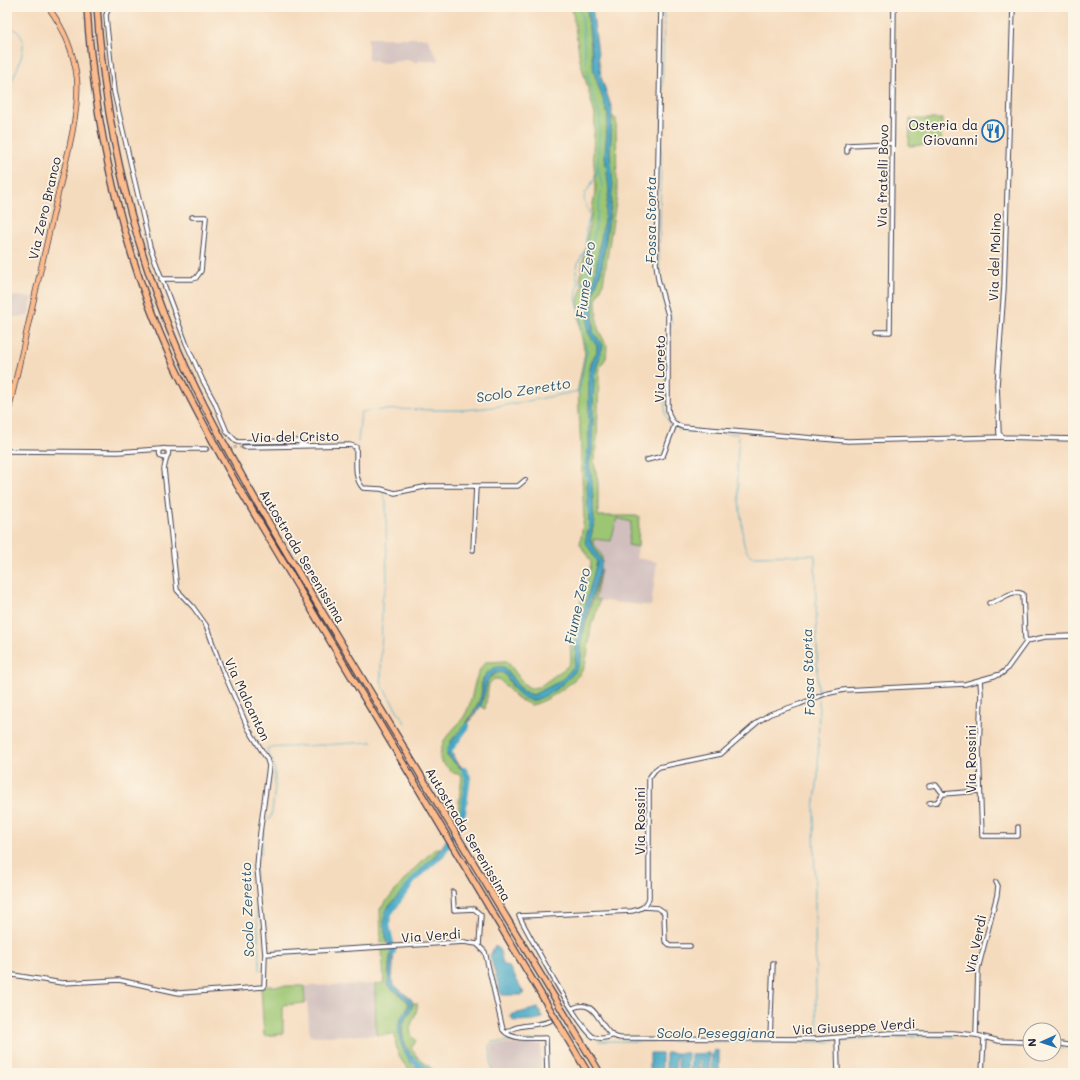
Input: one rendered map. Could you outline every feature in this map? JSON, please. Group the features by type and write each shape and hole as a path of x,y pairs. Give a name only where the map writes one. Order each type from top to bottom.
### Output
{"highway":[{"name":"Autostrada Serenissima","path":"87,7 96,98 112,180 132,252 151,308 171,358 196,411 236,483 588,1073"},
{"name":"Autostrada Serenissima","path":"97,7 106,96 122,178 141,250 181,356 206,408 248,485 600,1073"}],"main road":[{"name":"Via Zero Branco","path":"7,418 67,157 77,93 77,80 71,48 64,30 48,7"}],"street":[{"path":"109,7 106,15 114,92 150,247 186,343 230,437 237,442 245,443 298,441 304,445"},
{"name":"Via Loreto","path":"661,7 656,263 658,279 668,315 668,409 669,416 675,424"},
{"name":"Via fratelli Bovo","path":"876,332 890,332 894,7"},
{"name":"Via del Molino","path":"1004,437 999,434 997,385 1004,288 1012,7"},
{"path":"847,152 847,145 892,143"},
{"path":"161,279 193,279 196,278 201,271 206,217 192,217"},
{"path":"647,460 663,456 675,424 683,427 848,442 1004,437 1073,439"},
{"name":"Via del Cristo","path":"244,447 350,445 356,447 357,480 363,488 381,488 395,493 423,487 518,486 525,480"},
{"path":"163,449 167,455"},
{"path":"163,449 161,456 167,455"},
{"path":"7,451 118,452 163,449 206,449"},
{"name":"Via Malcanton","path":"7,974 62,983 119,980 180,993 264,987 265,954 258,882 258,853 270,766 248,728 222,669 206,625 193,607 177,590 164,461 154,450"},
{"path":"164,461 172,450"},
{"path":"473,550 476,486"},
{"path":"989,603 995,603 1006,595 1019,592 1023,594 1025,638 1027,641 1045,637 1073,636"},
{"name":"Via Rossini","path":"644,907 649,898 649,778 651,773 659,767 721,754 770,714 818,697 844,690 965,684 980,681 1006,670 1027,641"},
{"path":"922,681 923,686"},
{"name":"Via Rossini","path":"980,681 980,791 982,836 1018,836 1018,827"},
{"path":"929,786 936,786 943,794"},
{"path":"929,803 937,802 943,794 980,791"},
{"name":"Via Verdi","path":"976,1035 978,969 997,895 998,886 996,882"},
{"path":"453,892 454,910 474,910 481,916 479,946"},
{"path":"612,1036 599,1038 593,1036 587,1031 572,1010 519,916 632,911 644,907 658,908 664,912 665,941 671,946 690,946"},
{"name":"Via Verdi","path":"265,954 387,948 464,942 479,946 486,952 497,996 500,1020 506,1033"},
{"path":"770,1039 773,963"},
{"path":"573,1008 582,1005 592,1008 606,1031 612,1036"},
{"path":"506,1033 514,1027 534,1026 550,1021"},
{"path":"506,1033 516,1037 546,1038 546,1073"},
{"name":"Via Giuseppe Verdi","path":"612,1036 624,1038 770,1039 837,1038 889,1033 976,1035 999,1041 1022,1042"},
{"path":"837,1038 838,1073"},
{"path":"982,1073 984,1038"},
{"path":"1062,1044 1073,1046"}],"shaded area":[{"path":"368,38 427,38 439,61 418,61 418,63 407,60 385,63 368,60"},
{"path":"7,296 33,297 28,316 7,317"},
{"path":"617,518 631,522 628,545 638,547 636,558 657,562 651,606 595,600 603,559 601,553 593,543 593,538 611,541"},
{"path":"375,984 376,1035 310,1036 304,986"},
{"path":"492,1044 541,1044 541,1073 493,1073"}],"green space":[{"path":"572,7 587,7 592,59 608,115 606,165 609,178 609,191 594,280 587,298 588,332 597,346 597,352 592,359 589,373 589,445 586,455 589,528 587,533 587,542 597,562 576,639 575,665 565,677 533,695 522,691 504,667 486,674 482,681 481,696 476,707 467,722 451,741 447,756 466,773 460,821 457,819 462,775 453,773 440,760 441,751 446,738 462,720 466,713 481,667 486,662 507,661 524,684 530,688 539,687 568,666 571,660 570,640 590,570 591,562 580,544 584,518 578,388 585,353 580,329 578,300 583,284 580,280 596,186 593,153 595,115 580,60"},
{"path":"612,116 616,119 617,195 603,284 596,300 598,329 607,346 606,358 600,367 597,439 594,463 598,483 598,516 639,516 638,547 628,545 631,522 617,518 611,541 593,539 593,542 600,552 602,562 590,540 594,523 592,481 589,464 592,450 594,376 603,345 593,332 593,295 601,271 612,201 610,153"},
{"path":"910,119 942,119 941,144 909,146"},
{"path":"601,569 595,600 600,599 594,620 592,621 585,665 577,677 554,695 531,705 518,699 499,679 494,679 489,684 485,709 481,706 488,679 498,672 504,673 514,689 530,700 536,700 558,688 571,676 581,659 581,641"},
{"path":"436,848 441,848 386,910 384,922 387,943 381,943 380,909 413,870"},
{"path":"382,948 391,949 388,974 390,987 408,1002 408,1006 399,1024 400,1039 412,1066 423,1073 413,1073 401,1060 397,1051 395,1034 376,1035 375,984 384,983"},
{"path":"267,986 304,986 305,1003 283,1005 283,1034 264,1036 261,988"},
{"path":"413,1003 417,1003 417,1007 410,1031 416,1042 411,1047 417,1057 438,1073 431,1072 418,1063 407,1049 404,1041 403,1025"}],"water":[{"path":"587,7 592,7 601,77 612,109 610,153 613,186 601,271 593,295 593,332 603,346 594,376 592,450 589,464 592,481 594,523 590,540 602,562 583,630 580,664 575,672 556,689 541,698 534,700 524,698 519,694 502,672 493,674 488,679 481,706 454,742 451,750 455,760 468,773 464,813 461,824 455,835 442,852 415,878 388,912 386,922 392,943 387,943 384,922 386,910 421,869 437,854 459,821 466,773 447,755 449,745 468,722 477,707 481,697 485,676 493,668 504,667 522,691 533,695 565,677 575,665 576,639 597,562 585,541 589,528 585,462 589,445 589,373 593,359 597,352 597,346 588,332 587,298 594,280 609,191 605,155 608,115 594,72"},
{"path":"495,945 500,951 503,964 510,968 524,993 523,995 502,995 490,956"},
{"path":"391,949 394,949 392,981 394,985 412,1000 412,1007 403,1023 402,1038 409,1052 425,1069 431,1073 424,1072 417,1068 406,1055 402,1047 398,1030 399,1023 409,1004 407,1000 388,984"},
{"path":"538,1008 543,1018 514,1021 510,1015"},
{"path":"714,1050 719,1051 719,1073 711,1073 712,1054"},
{"path":"650,1053 662,1053 662,1073 650,1073"},
{"path":"666,1053 688,1053 687,1073 678,1073 678,1056 676,1056 675,1073 666,1073"},
{"path":"709,1053 709,1073 701,1073 701,1058 699,1058 698,1073 690,1073 691,1054"}],"waterway":[{"name":"Scolo Zeretto","path":"578,7 582,16 586,64"},
{"name":"Fossa Storta","path":"664,7 659,265 661,284 672,323 669,327"},
{"path":"7,25 18,32 22,38 23,45 17,70 7,91"},
{"name":"Scolo Zeretto","path":"358,442 361,412 386,410 477,409 579,391 587,350 581,331 581,319 576,299 578,283 576,272 578,263 586,248 586,230 590,215 584,200 585,194 597,175 600,117 589,83 587,70"},
{"path":"579,283 584,283 589,266 602,186 598,166"},
{"name":"Fossa Storta","path":"666,357 665,415 672,428"},
{"name":"Fossa Storta","path":"678,430 737,434 739,436 737,469 738,490 743,541 746,550 749,553 753,556 815,555 818,696"},
{"name":"Scolo Zeretto","path":"383,494 386,502 387,584 382,599 381,680 383,687 405,723"},
{"name":"Fossa Storta","path":"818,1034 816,1007 814,809 818,777 819,699"},
{"name":"Fiume Zero","path":"449,751 467,726"},
{"name":"Scolo Zeretto","path":"259,853 261,853 264,822 271,817 275,790 273,762 267,748 373,742"},
{"name":"Fiume Zero","path":"463,813 468,777 464,770"},
{"name":"Fiume Zero","path":"393,952 387,925 388,915 415,878 442,854 448,844"},
{"name":"Scolo Zeretto","path":"256,853 255,878 260,970"},
{"name":"Scolo Peseggiana","path":"843,1041 914,1036 953,1037"},
{"name":"Scolo Peseggiana","path":"492,1073 490,1044 492,1042 541,1041"},
{"name":"Scolo Peseggiana","path":"599,1041 833,1042"},
{"name":"Scolo Peseggiana","path":"991,1043 1001,1045"},
{"name":"Scolo Peseggiana","path":"1004,1045 1022,1046"},
{"name":"Scolo Peseggiana","path":"1062,1048 1073,1050"},
{"name":"Fiume Zero","path":"414,1061 433,1073"}],"tunnel":[{"path":"206,449 244,447"},
{"path":"550,1021 573,1008"}],"place":[{"name":"Osteria da Giovanni","path":"993,131"}]}
